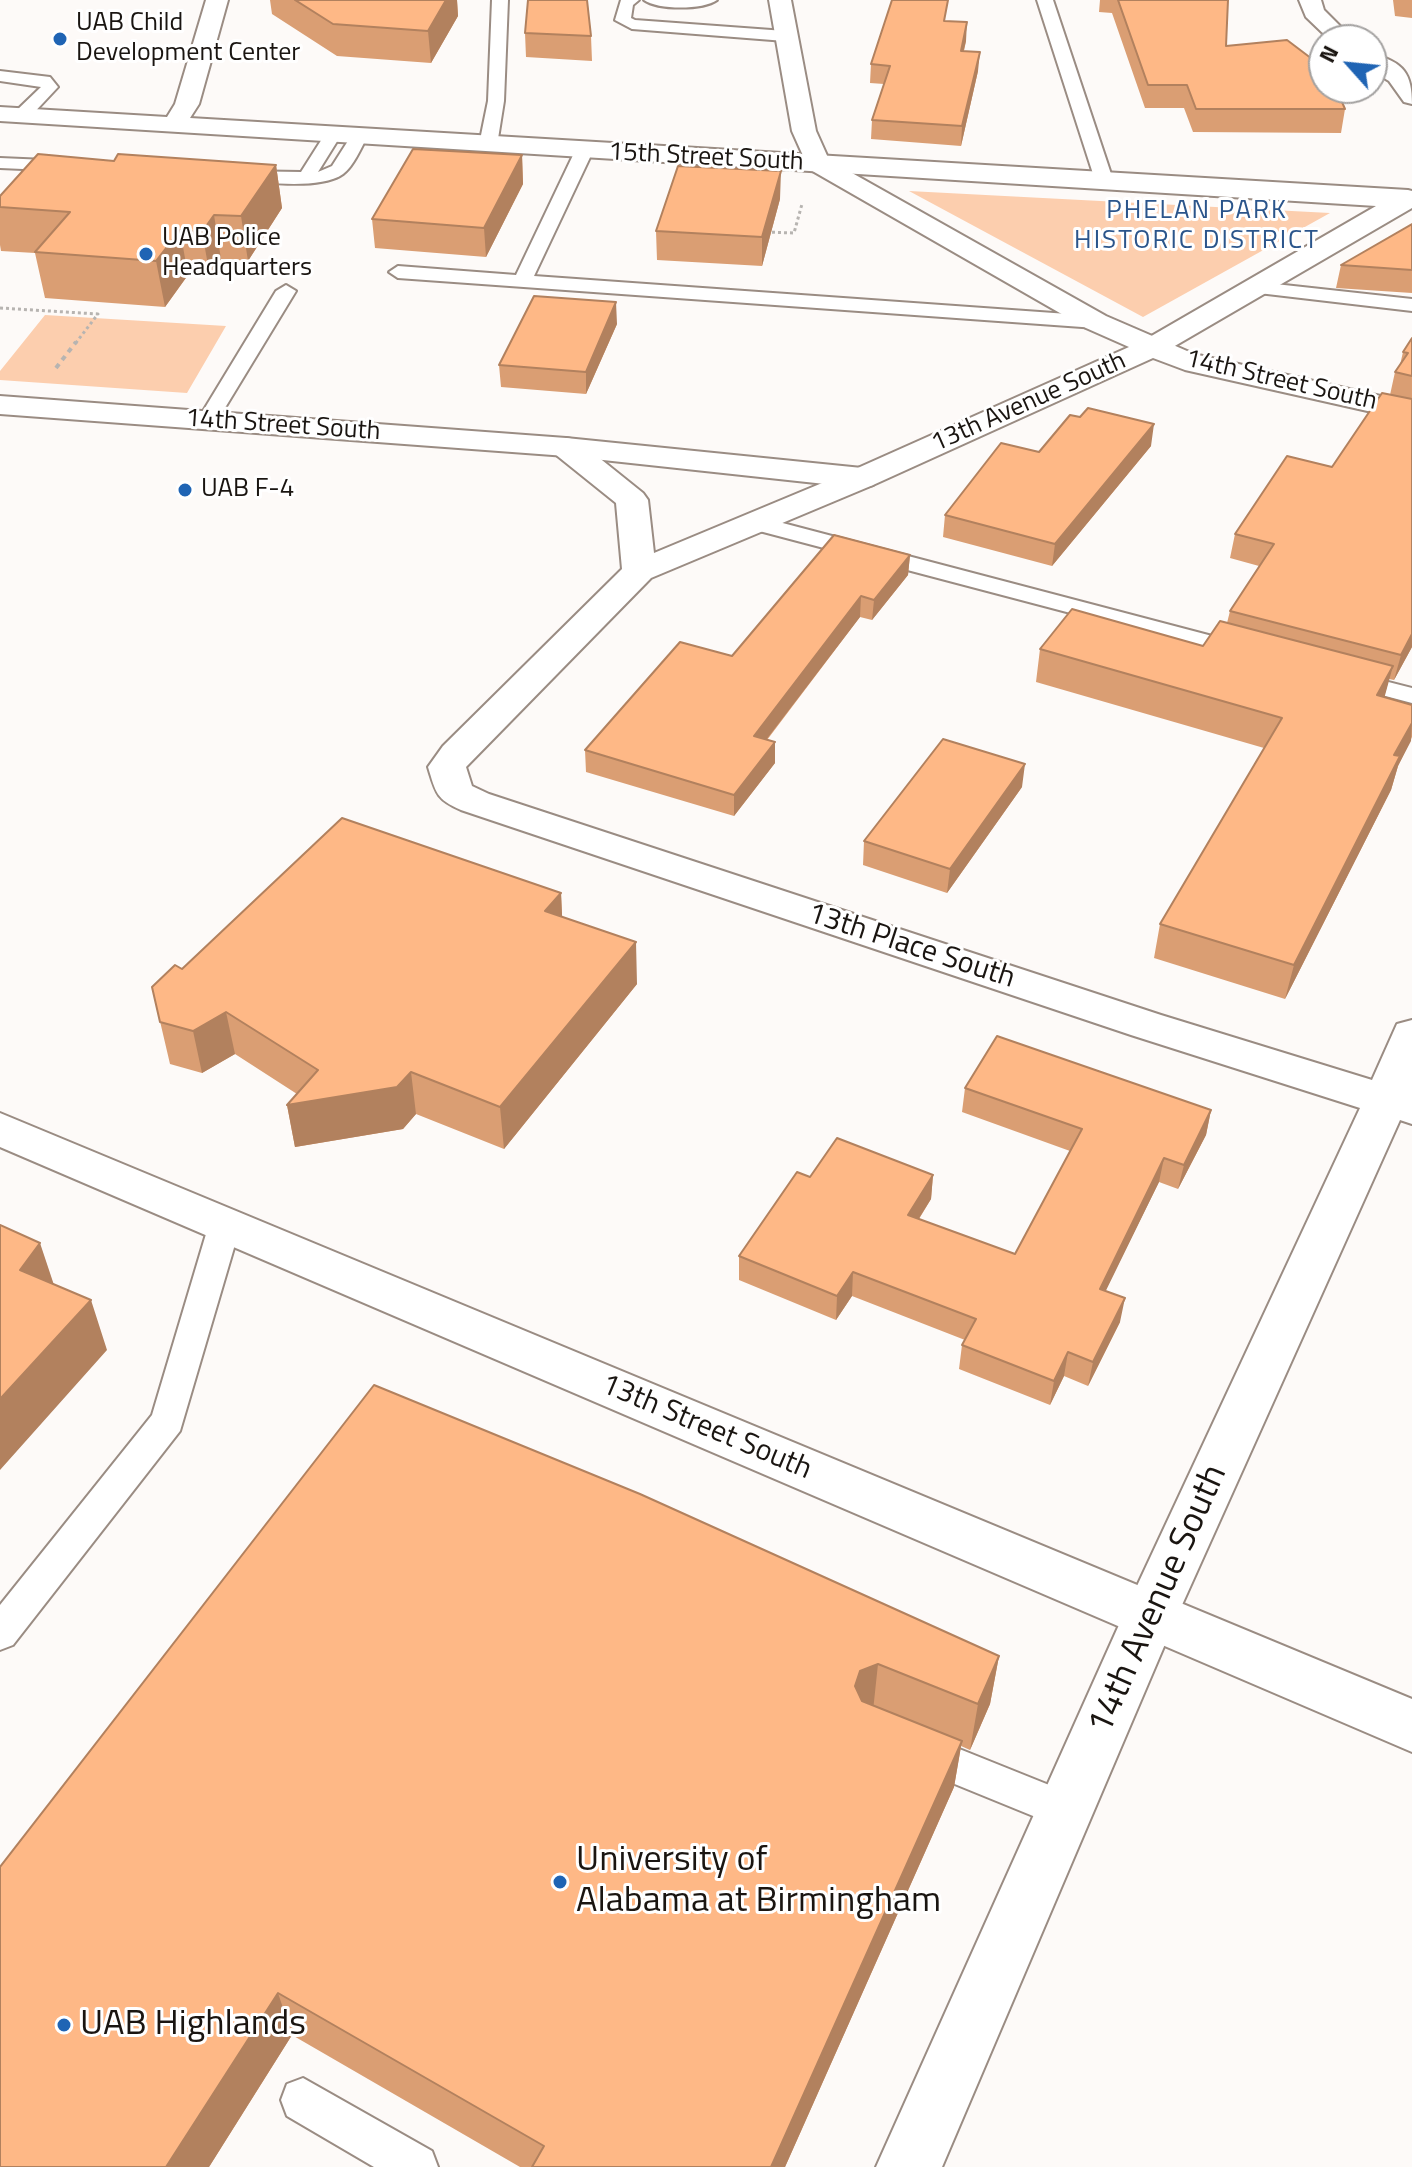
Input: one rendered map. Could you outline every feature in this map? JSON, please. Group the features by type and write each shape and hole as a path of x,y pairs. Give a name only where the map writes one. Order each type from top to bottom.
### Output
{"street":[{"path":"174,125 187,104 217,0"},
{"path":"780,0 804,131 818,164"},
{"path":"1310,0 1314,12 1326,24"},
{"path":"1388,71 1397,76 1412,97"},
{"name":"15th Street South","path":"11,115 1105,183 1410,198"},
{"name":"13th Avenue South","path":"818,164 1096,322 1151,348"},
{"path":"1151,348 1410,198"},
{"name":"13th Avenue South","path":"456,754 639,571 862,478 1151,348"},
{"name":"14th Street South","path":"1151,348 1185,361 1412,412"},
{"name":"14th Street South","path":"0,405 566,447 862,478"},
{"path":"566,447 632,500 639,571"},
{"name":"13th Place South","path":"456,754 447,767 448,779 455,793 475,802 1146,1025 1398,1104"},
{"name":"14th Avenue South","path":"909,2167 1150,1616 1365,1149 1398,1104 1412,1035"},
{"name":"13th Street South","path":"0,1129 1412,1726"}],"lane":[{"path":"488,145 496,101 500,0"},
{"path":"629,0 623,20 632,24 785,36"},
{"path":"652,0 709,0"},
{"path":"1045,0 1105,183"},
{"path":"0,76 44,80 50,87 11,115"},
{"path":"305,179 333,135"},
{"path":"214,174 305,179 322,177 338,170 359,137"},
{"path":"521,283 584,151"},
{"path":"0,163 92,168"},
{"path":"398,272 1096,322"},
{"path":"1257,288 1412,305"},
{"path":"207,421 286,291"},
{"path":"756,523 1275,660"},
{"path":"1320,672 1412,696"},
{"path":"0,1633 168,1421 225,1224"},
{"path":"884,1737 1065,1810"},
{"path":"303,2100 416,2167"}],"path":[{"path":"765,232 794,233 805,193"},
{"path":"0,308 98,314 51,374"}],"shaded area":[{"path":"909,191 1330,213 1143,317"},
{"path":"45,315 226,326 187,393 0,380 0,371"}],"building":[{"path":"295,0 446,0 428,31 333,24"},
{"path":"528,0 587,0 591,36 525,33"},
{"path":"892,0 948,0 944,21 967,22 961,51 980,52 962,126 872,120 890,66 871,64"},
{"path":"1118,0 1228,0 1226,46 1287,40 1308,56 1308,104 1343,104 1345,109 1196,109 1187,85 1148,85"},
{"path":"413,149 522,155 484,228 372,219"},
{"path":"38,154 114,161 118,154 276,165 241,216 214,215 202,232 180,230 156,261 35,252 70,212 0,207 0,196"},
{"path":"678,166 781,171 762,237 656,231"},
{"path":"1412,224 1412,270 1341,265"},
{"path":"534,296 616,302 586,372 499,365"},
{"path":"1412,338 1412,376 1395,372 1408,353 1403,352"},
{"path":"1382,393 1412,399 1412,634 1401,655 1230,611 1274,544 1235,534 1287,456 1332,467"},
{"path":"1088,408 1154,424 1055,544 945,515 1001,443 1039,452 1070,415 1080,417"},
{"path":"834,535 910,555 874,600 861,596 754,736 775,742 734,795 585,750 680,642 732,656"},
{"path":"1072,609 1203,646 1220,621 1393,666 1377,695 1412,705 1412,723 1394,755 1400,756 1294,965 1160,924 1282,718 1040,649"},
{"path":"943,739 1025,764 950,869 864,841"},
{"path":"342,818 561,893 545,911 636,942 500,1107 411,1072 397,1087 287,1105 318,1070 226,1012 193,1031 160,1022 152,987 175,965 182,969"},
{"path":"997,1036 1211,1110 1184,1165 1164,1158 1100,1289 1125,1298 1093,1362 1068,1352 1054,1381 962,1345 976,1319 853,1272 837,1296 739,1256 797,1172 810,1177 837,1138 933,1175 908,1215 1015,1254 1082,1129 965,1088"},
{"path":"0,1225 40,1243 20,1270 91,1300 0,1399"},
{"path":"374,1385 640,1494 999,1656 978,1704 878,1664 860,1671 855,1686 862,1701 962,1741 771,2167 532,2167 544,2146 278,1993 166,2167 0,2167 0,1867"}],"place":[{"name":"UAB Child Development Center","path":"60,39"},
{"name":"UAB Police Headquarters","path":"146,254"},
{"name":"UAB F-4","path":"185,490"},
{"name":"University of Alabama at Birmingham","path":"560,1882"},
{"name":"UAB Highlands","path":"64,2025"}],"district":[{"name":"PHELAN PARK HISTORIC DISTRICT","path":"1197,227"}]}
